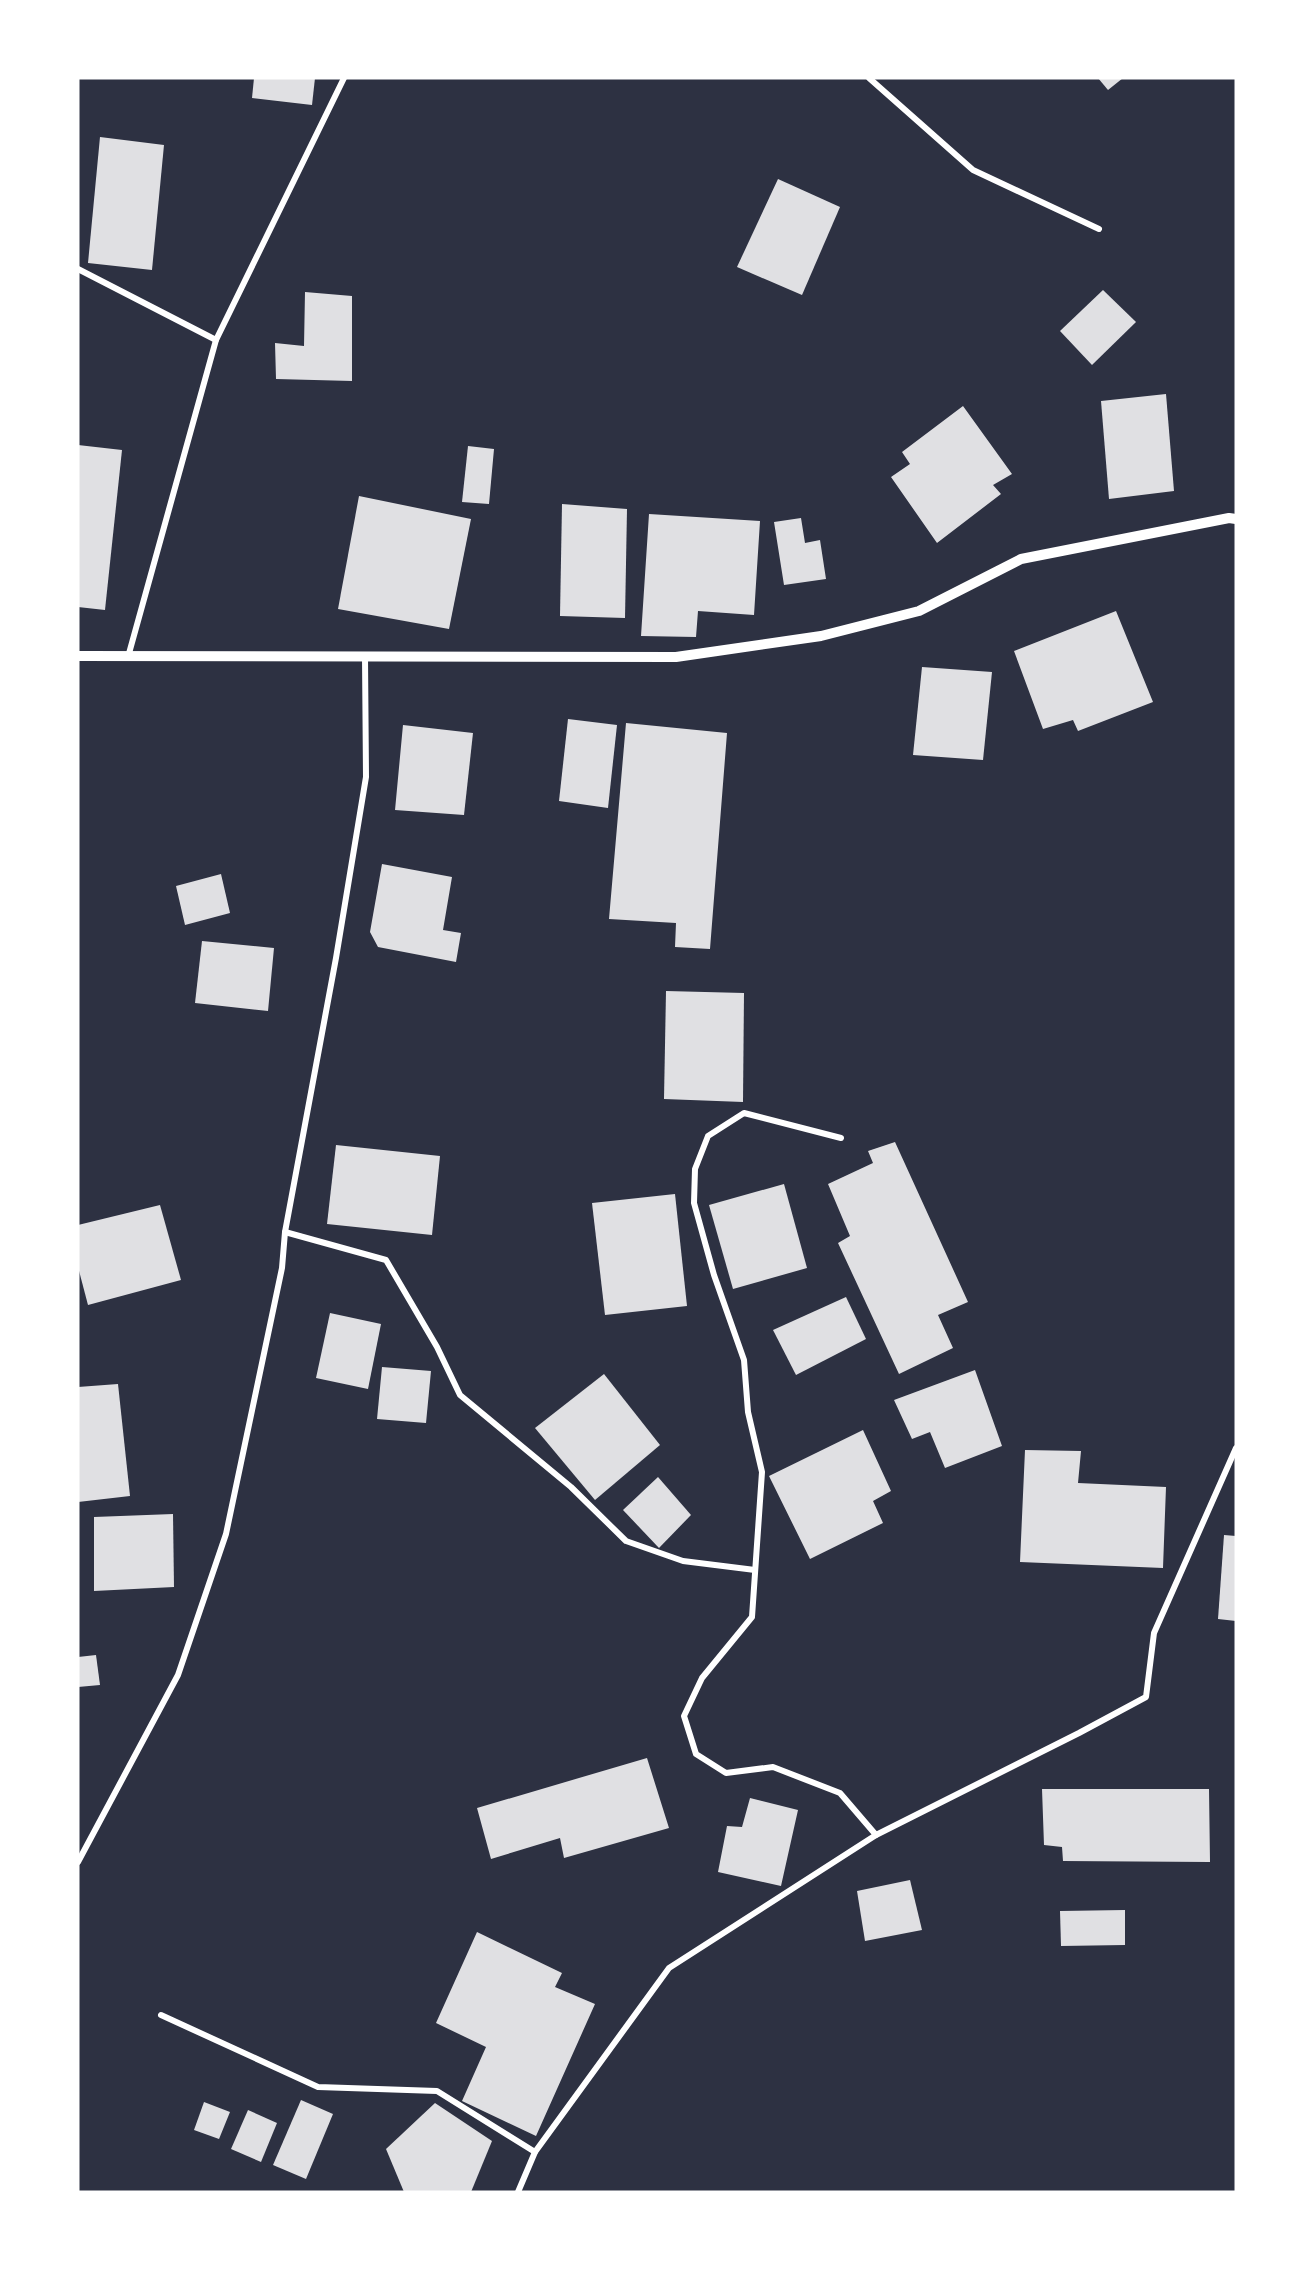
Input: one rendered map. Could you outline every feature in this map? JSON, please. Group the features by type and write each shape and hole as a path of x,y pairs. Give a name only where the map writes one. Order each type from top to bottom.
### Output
{"street":[{"path":"128,657 216,340 344,78"},
{"path":"869,78 973,170 1099,229"},
{"path":"78,268 216,340"},
{"path":"78,656 676,657 821,636 919,611 1021,559 1234,520"},
{"path":"78,1862 178,1675 226,1534 282,1268 285,1232 336,958 366,777 365,657"},
{"path":"841,1137 744,1113 708,1136 695,1169 694,1203 714,1275 744,1360 748,1412 762,1472 752,1617 702,1678 684,1716 696,1754 726,1773 773,1767 840,1793 876,1835"},
{"path":"285,1232 386,1260 437,1347 460,1395 571,1487 626,1541 683,1561 755,1570"},
{"path":"518,2192 535,2152 669,1968 876,1835 1146,1697 1154,1634 1236,1448"},
{"path":"161,2015 318,2087 437,2091 535,2152"}],"building":[{"path":"254,78 315,78 312,105 252,98"},
{"path":"1098,78 1123,78 1108,90"},
{"path":"100,137 164,145 152,270 88,263"},
{"path":"778,179 840,207 802,295 737,267"},
{"path":"1103,290 1136,322 1092,365 1060,331"},
{"path":"305,292 352,296 352,381 276,379 275,343 304,346"},
{"path":"1166,394 1174,491 1109,499 1101,401"},
{"path":"963,406 1012,474 993,485 1001,494 937,543 891,477 910,464 902,452"},
{"path":"78,445 122,450 105,610 78,607"},
{"path":"468,446 494,449 489,504 462,502"},
{"path":"359,496 471,519 449,629 338,609"},
{"path":"562,504 627,509 625,618 560,616"},
{"path":"649,514 760,521 754,615 698,611 696,637 641,636"},
{"path":"801,518 805,543 820,540 826,579 784,585 774,522"},
{"path":"1116,611 1153,702 1078,731 1073,720 1043,729 1014,651"},
{"path":"922,667 992,672 983,760 913,755"},
{"path":"568,719 617,725 608,808 559,801"},
{"path":"626,723 727,733 710,949 675,947 676,923 609,919"},
{"path":"403,725 473,733 464,815 395,810"},
{"path":"382,864 452,877 443,930 461,933 456,962 378,947 370,932"},
{"path":"221,874 230,913 185,925 176,886"},
{"path":"202,941 274,948 268,1011 195,1003"},
{"path":"666,991 744,993 743,1102 664,1099"},
{"path":"895,1142 968,1302 938,1315 953,1348 899,1374 838,1243 850,1236 828,1184 873,1163 868,1151"},
{"path":"336,1145 440,1156 432,1235 327,1224"},
{"path":"784,1184 807,1268 733,1289 709,1205"},
{"path":"675,1194 687,1306 605,1315 592,1203"},
{"path":"160,1205 181,1280 88,1305 78,1267 78,1225"},
{"path":"846,1297 866,1339 796,1375 773,1330"},
{"path":"330,1313 381,1324 368,1389 316,1378"},
{"path":"382,1367 431,1371 426,1423 377,1419"},
{"path":"975,1370 1002,1446 945,1468 930,1432 912,1439 894,1400"},
{"path":"604,1374 660,1445 595,1500 535,1428"},
{"path":"118,1384 130,1496 78,1502 78,1387"},
{"path":"863,1430 891,1491 873,1501 883,1523 810,1559 769,1476"},
{"path":"1025,1450 1081,1451 1078,1483 1166,1487 1163,1568 1020,1562"},
{"path":"658,1477 691,1515 659,1548 623,1510"},
{"path":"173,1514 174,1587 94,1591 94,1517"},
{"path":"1224,1535 1236,1536 1236,1621 1218,1619"},
{"path":"96,1655 100,1685 78,1687 78,1657"},
{"path":"647,1758 669,1828 564,1858 560,1838 491,1859 477,1808"},
{"path":"1042,1789 1209,1789 1210,1862 1063,1861 1062,1847 1044,1845"},
{"path":"750,1798 798,1810 781,1886 718,1872 727,1826 742,1827"},
{"path":"910,1880 922,1930 865,1941 857,1891"},
{"path":"1125,1910 1125,1945 1061,1946 1060,1911"},
{"path":"477,1932 562,1973 555,1987 595,2004 536,2136 462,2101 486,2047 436,2023"},
{"path":"301,2100 333,2114 306,2179 273,2165"},
{"path":"204,2102 230,2112 219,2139 194,2130"},
{"path":"435,2103 492,2141 471,2192 404,2192 386,2149"},
{"path":"248,2110 277,2123 261,2162 231,2149"}]}
